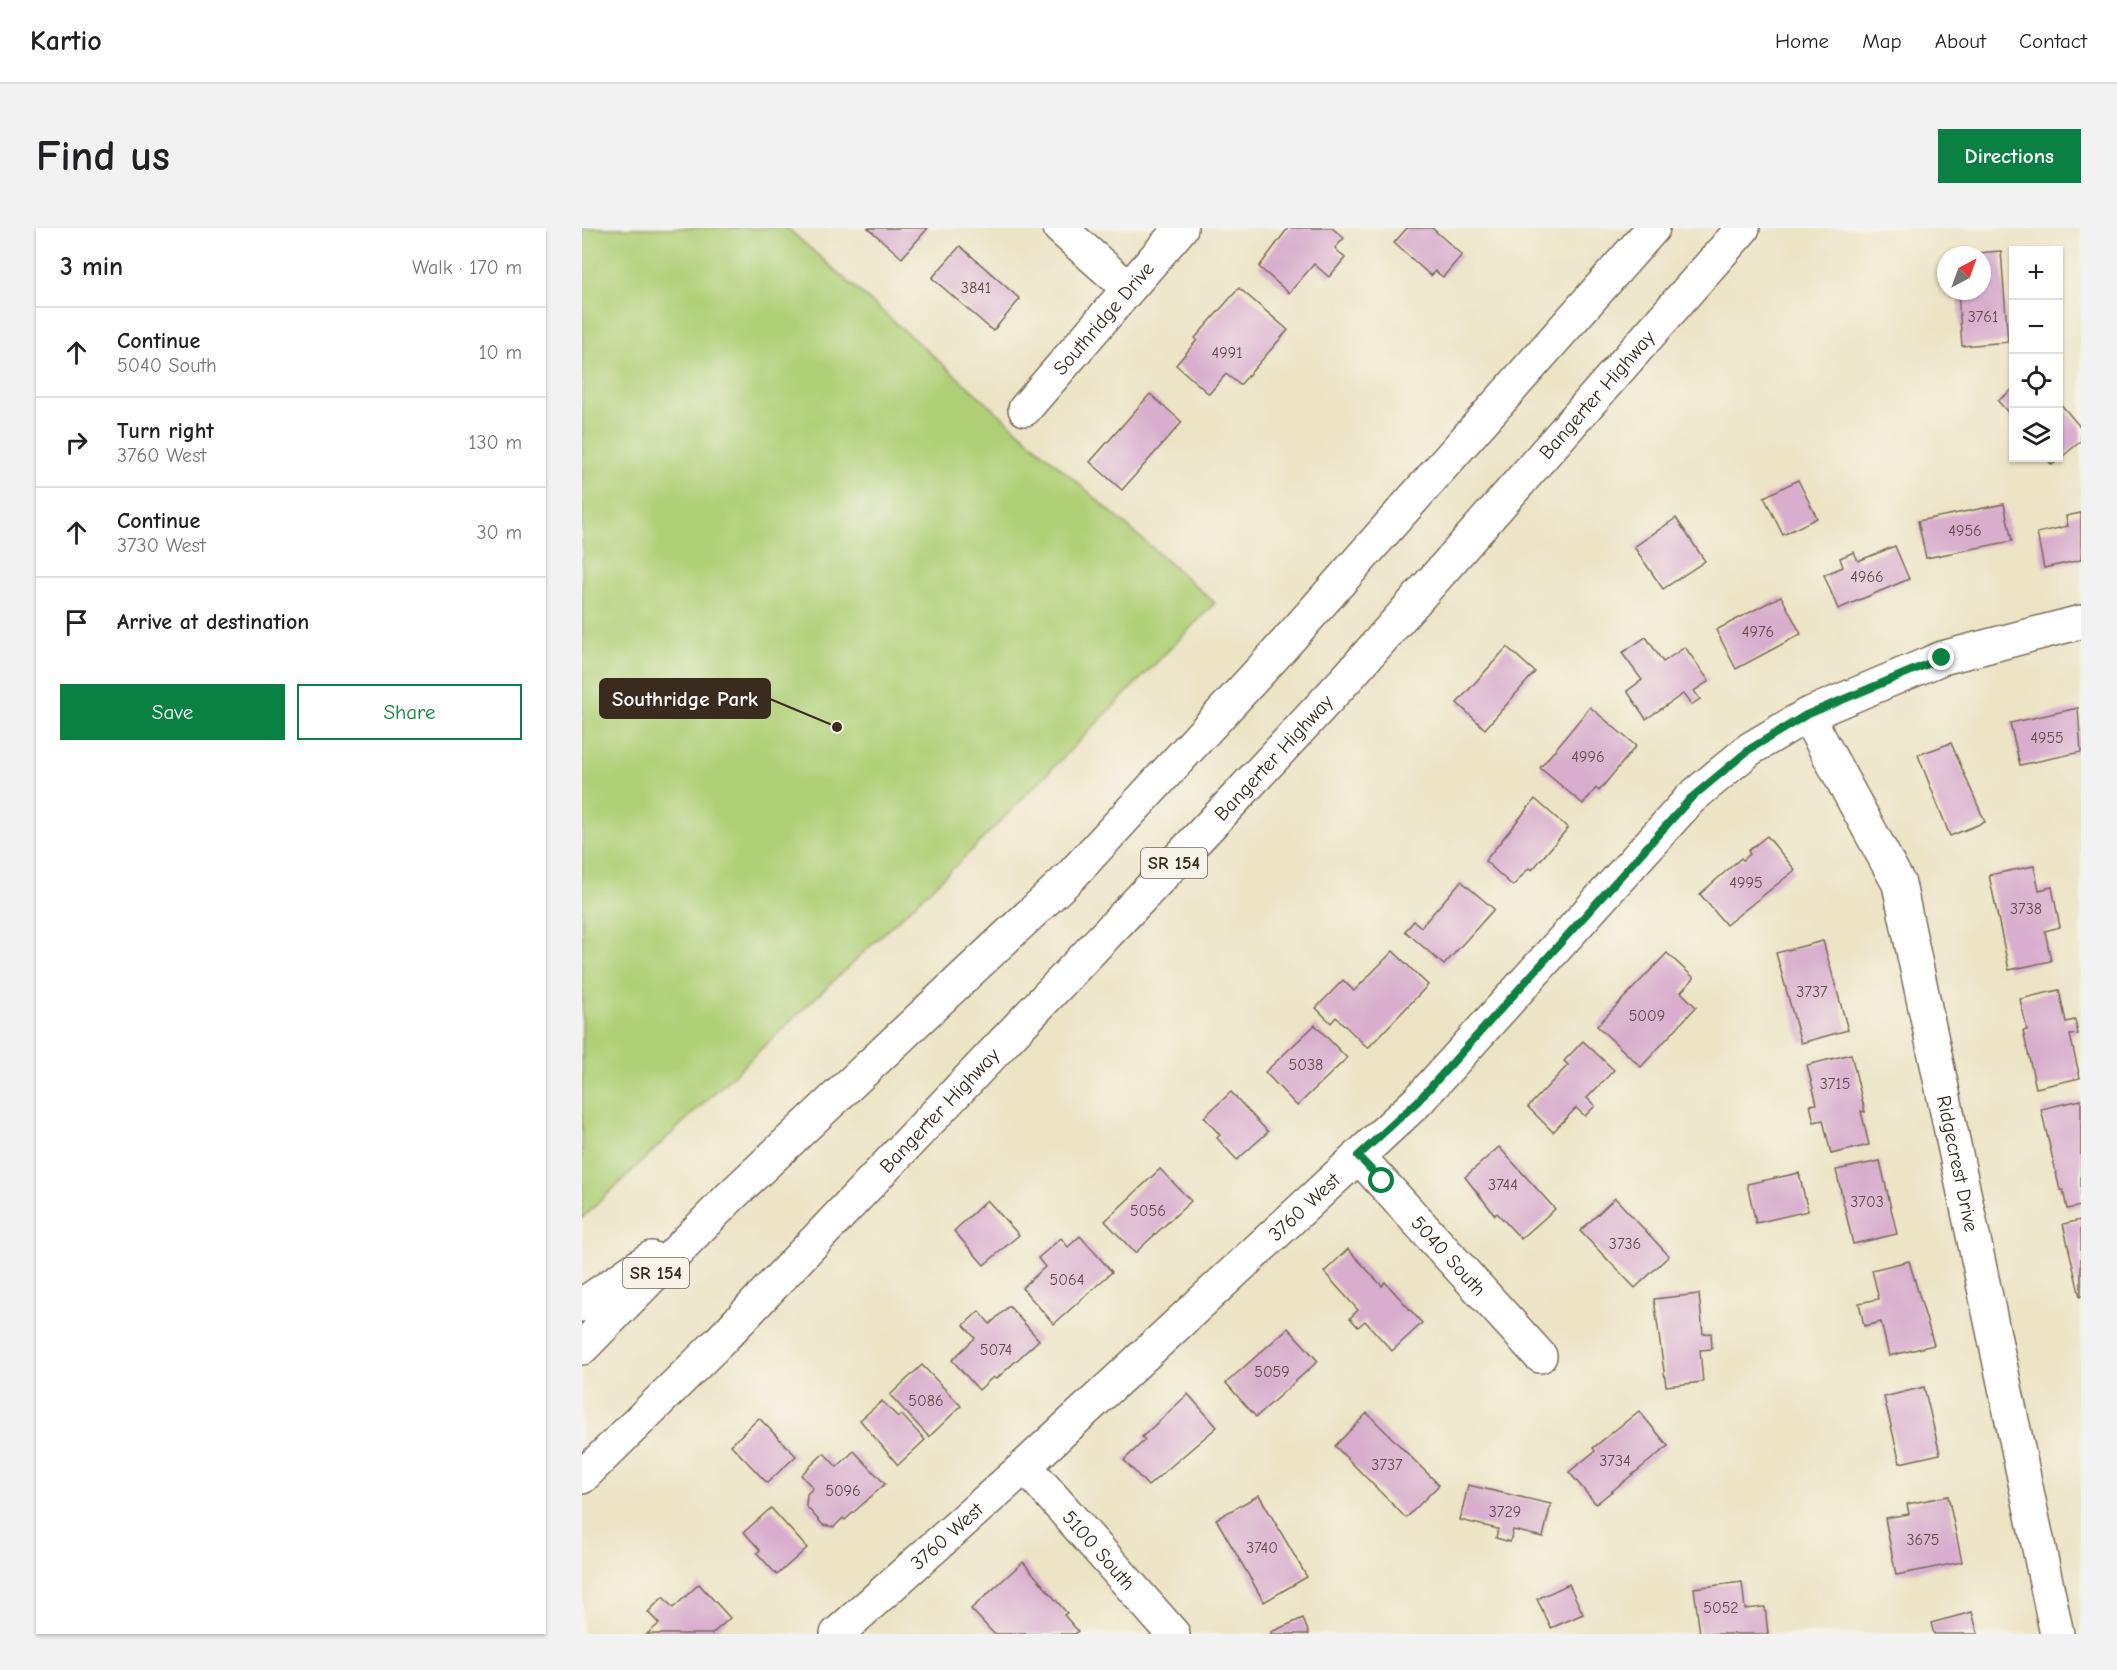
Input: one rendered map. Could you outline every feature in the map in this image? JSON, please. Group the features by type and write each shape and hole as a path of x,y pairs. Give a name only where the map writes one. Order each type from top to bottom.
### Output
{"main road":[{"path":"1060,228 1128,288"},
{"name":"Southridge Drive","path":"1025,409 1181,228"},
{"name":"SR 154","path":"582,1348 730,1197 1071,876 1275,655 1653,228"},
{"name":"Bangerter Highway","path":"582,1477 729,1332 1234,800 1350,675 1743,228"},
{"name":"3760 West","path":"837,1634 1025,1466 1418,1101 1691,798 1750,749 1806,715 1942,658 2081,622"},
{"name":"Ridgecrest Drive","path":"1806,715 1899,884 2057,1634"},
{"name":"5040 South","path":"1358,1156 1540,1356"},
{"path":"582,1305 665,1249 730,1197"},
{"name":"5100 South","path":"1025,1466 1173,1634"}],"green space":[{"path":"582,228 787,228 1215,603 970,852 582,1218"}],"building":[{"path":"868,228 928,228 902,258"},
{"path":"1288,228 1332,228 1344,238 1335,248 1345,258 1329,277 1314,264 1289,293 1259,267"},
{"path":"1407,228 1432,228 1462,255 1443,277 1435,271 1431,276 1394,243"},
{"path":"960,246 1020,299 993,331 932,278"},
{"path":"2001,251 2008,342 1962,346 1959,300 1991,300 1991,252"},
{"path":"1239,288 1288,330 1240,385 1226,374 1209,394 1176,365 1197,340 1195,338"},
{"path":"2009,392 2009,413 1998,401"},
{"path":"1150,394 1182,422 1122,490 1090,462"},
{"path":"2063,407 2081,428 2081,441 2063,456"},
{"path":"1798,480 1817,518 1783,535 1764,497"},
{"path":"2004,504 2012,541 1926,558 1918,521"},
{"path":"2081,513 2081,560 2044,568 2037,533 2068,526 2066,516"},
{"path":"1676,518 1705,561 1663,589 1634,547"},
{"path":"1895,546 1909,579 1838,609 1824,575 1843,567 1840,558 1854,552 1858,561"},
{"path":"1781,596 1801,634 1736,669 1716,630"},
{"path":"1646,637 1663,662 1685,647 1709,681 1694,691 1700,699 1691,705 1683,694 1646,719 1627,691 1642,680 1622,653"},
{"path":"1507,647 1535,672 1485,729 1457,703"},
{"path":"1590,707 1636,746 1599,791 1596,788 1583,804 1540,768"},
{"path":"2078,708 2081,752 2020,765 2010,723"},
{"path":"1951,743 1985,822 1950,836 1918,755"},
{"path":"1535,799 1568,828 1532,870 1529,868 1513,886 1485,861"},
{"path":"1767,836 1795,870 1726,925 1700,894 1741,858 1743,860 1750,854 1748,851"},
{"path":"2034,866 2039,890 2052,887 2060,927 2045,931 2051,961 2009,970 1989,875"},
{"path":"1461,881 1494,909 1444,965 1405,931 1414,921 1421,927"},
{"path":"1823,941 1848,1030 1801,1043 1776,953"},
{"path":"1393,951 1428,985 1368,1048 1336,1017 1331,1023 1316,1008 1343,980 1354,991"},
{"path":"1667,953 1694,978 1681,992 1696,1007 1641,1067 1597,1026"},
{"path":"2059,990 2066,1022 2075,1020 2078,1034 2070,1035 2080,1078 2036,1088 2023,1031 2027,1030 2020,999"},
{"path":"1315,1025 1347,1058 1297,1106 1265,1072"},
{"path":"1583,1041 1614,1070 1587,1098 1595,1106 1585,1116 1576,1108 1553,1132 1528,1107 1568,1065 1564,1061"},
{"path":"1851,1054 1865,1112 1861,1111 1869,1145 1831,1154 1823,1120 1814,1122 1810,1105 1817,1104 1807,1065"},
{"path":"1231,1092 1268,1132 1237,1160 1217,1138 1220,1135 1204,1117"},
{"path":"2081,1100 2081,1206 2067,1209 2063,1190 2060,1190 2041,1109"},
{"path":"1499,1147 1555,1209 1521,1239 1497,1213 1495,1215 1465,1177"},
{"path":"1880,1161 1897,1234 1853,1244 1836,1170"},
{"path":"1160,1169 1191,1201 1135,1253 1105,1221"},
{"path":"1799,1173 1808,1211 1756,1223 1747,1184"},
{"path":"1615,1198 1669,1256 1635,1288 1580,1231"},
{"path":"987,1200 1019,1235 984,1265 954,1231"},
{"path":"2081,1220 2081,1296 2080,1297 2063,1224"},
{"path":"1080,1236 1112,1272 1054,1324 1022,1288 1045,1267 1038,1258 1061,1238 1068,1247"},
{"path":"1348,1249 1382,1286 1385,1282 1422,1323 1392,1351 1365,1321 1358,1327 1350,1318 1358,1310 1324,1272"},
{"path":"1909,1261 1934,1345 1889,1356 1881,1322 1864,1326 1859,1303 1879,1299 1872,1270"},
{"path":"1699,1294 1703,1334 1711,1333 1712,1349 1700,1350 1703,1382 1666,1386 1654,1299"},
{"path":"1009,1306 1039,1340 996,1379 993,1377 979,1390 952,1360 975,1338 964,1325 979,1311 990,1324"},
{"path":"1288,1328 1318,1361 1256,1417 1226,1383"},
{"path":"922,1365 961,1406 929,1437 890,1395"},
{"path":"1924,1387 1940,1454 1900,1463 1884,1397"},
{"path":"1188,1394 1217,1427 1148,1486 1124,1460 1145,1440 1142,1437"},
{"path":"882,1401 898,1417 901,1414 925,1440 898,1465 860,1420"},
{"path":"1639,1411 1668,1446 1596,1504 1569,1472 1595,1451 1593,1448"},
{"path":"1367,1413 1439,1485 1406,1518 1335,1446"},
{"path":"759,1418 796,1456 767,1483 731,1445"},
{"path":"854,1451 885,1484 845,1520 843,1518 834,1527 823,1525 806,1506 807,1494 813,1488 801,1475 824,1453 837,1467"},
{"path":"1468,1485 1551,1504 1543,1537 1513,1530 1510,1542 1496,1538 1498,1529 1460,1520"},
{"path":"1259,1495 1307,1577 1264,1602 1216,1519"},
{"path":"1948,1496 1962,1562 1896,1575 1885,1518 1909,1514 1907,1504"},
{"path":"771,1508 807,1548 777,1575 757,1553 760,1550 744,1532"},
{"path":"1023,1562 1067,1613 1064,1615 1078,1631 1075,1634 994,1634 971,1609"},
{"path":"1742,1582 1745,1609 1765,1607 1768,1634 1700,1634 1694,1588"},
{"path":"699,1584 730,1618 712,1634 647,1634 659,1624 648,1612 663,1597 673,1608"},
{"path":"1569,1584 1583,1614 1551,1628 1537,1599"},
{"path":"1972,1612 1978,1634 1934,1634 1931,1623"},
{"path":"1303,1618 1309,1634 1271,1634 1271,1632"}],"place":[{"name":"Southridge Park","path":"837,727"}],"route":[{"path":"1382,1181 1358,1156 1418,1101 1691,798 1750,749 1806,715 1942,658"}]}
